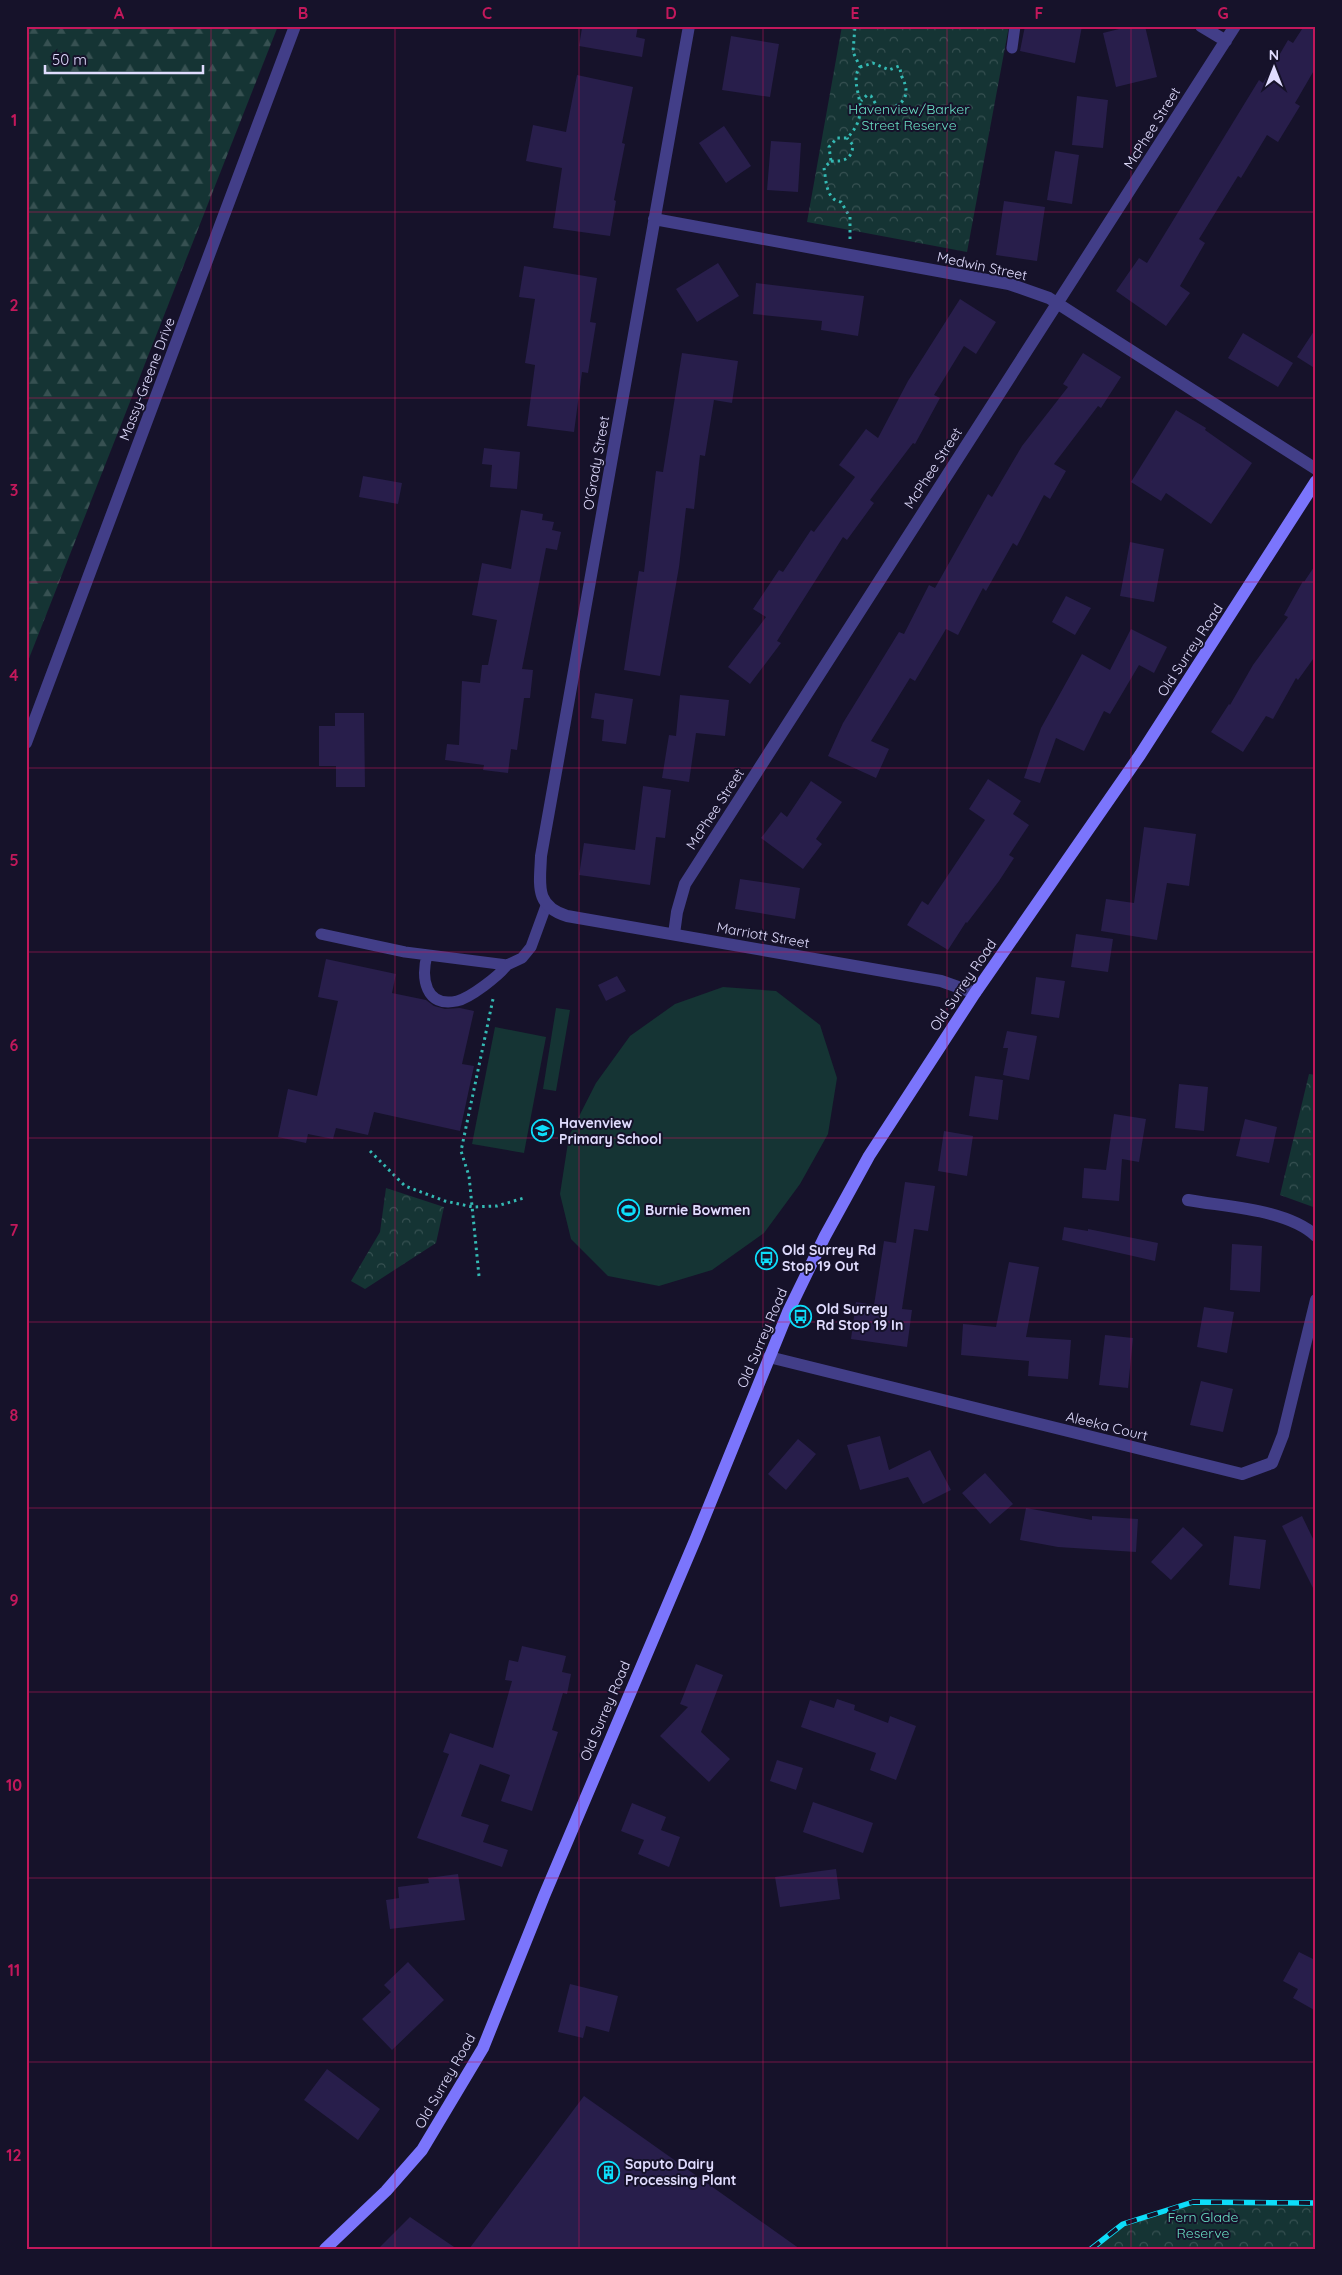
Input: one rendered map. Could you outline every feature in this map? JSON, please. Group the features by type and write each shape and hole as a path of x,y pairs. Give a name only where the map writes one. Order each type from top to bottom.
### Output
{"main road":[{"name":"Old Surrey Road","path":"325,2249 386,2191 422,2150 483,2048 551,1877 696,1538 788,1312 825,1236 869,1156 975,993 1140,755 1316,481"}],"street":[{"name":"Massy-Greene Drive","path":"26,743 296,26"},
{"name":"O'Grady Street","path":"546,906 540,890 541,856 689,26"},
{"path":"1201,26 1226,41"},
{"name":"McPhee Street","path":"674,934 677,912 685,884 1235,26"},
{"name":"Medwin Street","path":"654,219 1009,284 1057,302 1316,469"},
{"name":"Marriott Street","path":"546,906 555,913 567,916 941,981 975,993"},
{"path":"1188,1200 1273,1215 1306,1227 1316,1236"},
{"name":"Aleeka Court","path":"769,1358 1242,1474 1272,1463 1283,1435 1316,1300"}],"lane":[{"path":"1012,48 1015,26"},
{"path":"427,955 423,971 424,983 430,994 442,1001 458,1001 498,977 507,966 522,958 530,947 546,906"},
{"path":"321,934 427,955 507,966"}],"path":[{"path":"855,26 853,52 860,68"},
{"path":"831,161 829,147 837,138 847,138 857,128 861,101 856,88 856,72 860,68 873,63 889,70 899,66 907,88 904,100 899,105 878,108 871,96 867,95 861,101"},
{"path":"831,161 841,162 848,158 852,152 853,144 847,138"},
{"path":"831,161 824,168 830,196 836,202 841,202 850,217 848,256"},
{"path":"479,1276 469,1176 461,1151 498,977"},
{"path":"370,1151 405,1186 445,1201 473,1207 497,1206 524,1198"}],"green space":[{"path":"26,26 278,26 26,666"},
{"name":"Havenview/Barker Street Reserve","path":"842,26 1009,26 967,252 807,222"},
{"path":"723,987 776,991 820,1025 837,1078 828,1134 800,1184 764,1233 712,1270 659,1286 608,1276 571,1239 560,1194 569,1136 596,1083 630,1036 675,1004"},
{"path":"556,1008 570,1010 556,1091 543,1089"},
{"path":"495,1027 546,1037 524,1153 472,1144"},
{"path":"1309,1074 1316,1075 1316,1208 1280,1195"},
{"path":"386,1188 444,1207 436,1243 365,1289 351,1281 380,1232"},
{"name":"Fern Glade Reserve","path":"1199,2202 1316,2203 1316,2249 1091,2249 1123,2224"}],"building":[{"path":"590,26 638,26 636,37 645,39 642,57 579,46 582,28 590,29"},
{"path":"1025,26 1082,26 1075,63 1020,51"},
{"path":"1131,26 1145,26 1157,77 1116,87 1103,33"},
{"path":"1304,26 1316,26 1316,67 1295,103 1300,106 1278,142 1267,135 1241,178 1238,176 1199,239 1205,243 1180,286 1190,293 1166,326 1116,291 1139,258 1147,263 1259,80 1263,83 1288,40 1293,43"},
{"path":"731,36 779,44 770,97 722,90"},
{"path":"577,75 633,87 622,143 625,144 614,200 616,201 610,236 553,228 562,168 526,161 533,125 566,132"},
{"path":"1077,96 1108,100 1103,148 1072,145"},
{"path":"724,126 751,166 726,183 699,143"},
{"path":"771,141 801,143 798,192 767,190"},
{"path":"1055,151 1079,155 1072,204 1047,200"},
{"path":"1004,201 1045,207 1037,261 996,255"},
{"path":"718,263 739,296 697,322 676,289"},
{"path":"524,266 597,278 590,322 596,323 588,373 582,372 574,432 527,426 535,365 525,363 535,299 519,297"},
{"path":"756,283 864,296 858,336 821,330 822,321 753,314"},
{"path":"960,299 996,322 976,354 964,346 934,395 940,398 915,444 913,443 870,500 874,503 847,540 843,537 777,641 781,643 750,684 728,667 766,617 753,609 779,570 783,572 811,530 814,532 855,477 839,465 866,429 878,438 908,381"},
{"path":"1316,328 1316,369 1297,357"},
{"path":"1243,333 1293,363 1278,387 1228,358"},
{"path":"682,353 738,361 732,403 714,400 705,456 700,455 694,509 686,508 679,567 660,676 624,670 639,571 644,572 656,471 663,472"},
{"path":"1083,353 1121,377 1101,408 1098,406 1054,464 1066,471 1050,499 1044,495 1017,546 1013,543 986,591 983,588 958,635 946,629 915,681 910,678 871,741 889,749 876,778 828,756 843,723 899,632 904,634 929,585 935,588 988,494 992,497 1022,446 1068,387 1063,384"},
{"path":"1176,410 1206,428 1205,430 1252,463 1211,524 1166,493 1161,501 1131,482"},
{"path":"484,448 520,452 517,489 490,487 492,465 482,464"},
{"path":"363,476 402,483 398,504 359,497"},
{"path":"521,510 543,514 542,520 554,522 552,530 561,532 557,550 546,548 522,669 533,670 530,698 524,698 517,750 511,749 508,773 483,770 484,765 445,760 447,744 459,745 462,681 480,683 482,665 488,665 497,620 472,615 482,563 511,569"},
{"path":"1130,542 1164,549 1154,602 1120,596"},
{"path":"1316,564 1316,655 1298,680 1296,678 1273,719 1266,716 1243,752 1211,732 1230,705 1253,665 1288,617 1284,615 1303,581"},
{"path":"1066,596 1091,608 1075,635 1052,622"},
{"path":"1131,629 1167,647 1154,673 1139,665 1110,714 1104,711 1084,751 1056,738 1040,783 1024,778 1041,728 1082,654 1110,670"},
{"path":"595,693 633,699 626,744 602,741 604,720 591,718"},
{"path":"680,695 729,700 725,736 696,733 689,782 662,778 669,735 676,736"},
{"path":"335,713 364,713 365,787 336,787 336,766 319,766 319,726 335,726"},
{"path":"988,779 1021,801 1013,814 1029,825 1009,855 1014,858 999,881 966,922 948,950 907,925 922,901 928,905 985,820 969,809"},
{"path":"811,781 842,802 816,839 822,844 803,869 761,838 781,812 787,817"},
{"path":"643,786 671,790 665,838 656,837 650,885 579,875 584,843 635,850"},
{"path":"1144,827 1196,834 1189,886 1167,883 1157,940 1101,931 1106,899 1134,903"},
{"path":"740,879 800,888 795,919 735,909"},
{"path":"1076,934 1113,939 1108,972 1071,967"},
{"path":"326,959 396,974 392,993 426,1000 434,1006 445,1009 460,1008 474,1011 462,1064 474,1066 460,1131 374,1112 368,1135 336,1128 333,1139 308,1134 306,1143 278,1137 288,1089 317,1096 338,1001 318,997"},
{"path":"617,976 626,991 606,1001 598,985"},
{"path":"1036,977 1065,981 1059,1018 1031,1014"},
{"path":"1007,1031 1037,1036 1029,1080 1003,1075 1008,1048 1003,1048"},
{"path":"975,1076 1003,1080 998,1120 969,1116"},
{"path":"1179,1084 1208,1087 1204,1131 1175,1128"},
{"path":"1114,1114 1146,1119 1139,1162 1122,1159 1119,1201 1082,1198 1084,1168 1106,1170"},
{"path":"1245,1119 1277,1127 1269,1163 1236,1156"},
{"path":"944,1131 973,1136 967,1176 938,1171"},
{"path":"905,1182 935,1186 928,1231 914,1229 902,1309 912,1310 907,1347 851,1339 856,1302 874,1305 884,1241 896,1243"},
{"path":"1064,1227 1088,1231 1088,1229 1158,1243 1155,1261 1062,1240"},
{"path":"1232,1244 1262,1246 1260,1292 1230,1290"},
{"path":"1009,1262 1039,1267 1026,1337 1071,1340 1068,1379 1028,1376 1029,1361 961,1355 963,1324 996,1327"},
{"path":"1204,1307 1234,1312 1227,1353 1197,1347"},
{"path":"1105,1335 1133,1338 1128,1388 1099,1385"},
{"path":"1201,1381 1233,1389 1223,1432 1190,1425"},
{"path":"880,1436 889,1470 930,1450 951,1490 923,1504 908,1477 860,1490 847,1445"},
{"path":"798,1439 816,1454 786,1490 768,1474"},
{"path":"985,1473 1013,1504 990,1524 962,1493"},
{"path":"1026,1508 1092,1520 1092,1516 1138,1519 1136,1552 1058,1547 1020,1540"},
{"path":"1302,1516 1316,1545 1316,1594 1282,1526"},
{"path":"1183,1527 1203,1545 1171,1580 1151,1562"},
{"path":"1234,1536 1266,1540 1260,1589 1229,1585"},
{"path":"522,1646 566,1656 562,1672 571,1674 567,1694 563,1693 552,1730 558,1732 532,1811 501,1801 510,1775 480,1764 461,1816 489,1825 483,1842 508,1850 502,1867 417,1838 449,1754 443,1752 450,1733 493,1748 512,1681 505,1680 509,1660 518,1662"},
{"path":"696,1664 723,1675 701,1732 730,1759 709,1782 660,1736 688,1707 680,1704"},
{"path":"837,1699 855,1705 854,1710 888,1723 890,1716 916,1726 896,1780 870,1770 876,1753 801,1727 810,1700 834,1708"},
{"path":"777,1760 803,1768 796,1790 770,1781"},
{"path":"813,1802 873,1823 863,1853 803,1832"},
{"path":"632,1803 666,1817 661,1830 680,1837 669,1867 638,1854 644,1840 621,1831"},
{"path":"836,1869 840,1899 780,1907 775,1877"},
{"path":"458,1874 465,1920 390,1929 386,1900 399,1898 398,1887 429,1883 428,1878"},
{"path":"1299,1952 1313,1959 1316,1955 1316,2011 1293,1998 1298,1989 1283,1981"},
{"path":"408,1962 444,2000 392,2050 362,2019 391,1992 384,1985"},
{"path":"570,1984 618,1996 609,2032 586,2026 583,2038 558,2032"},
{"path":"327,2069 380,2109 358,2140 304,2100"},
{"name":"Saputo Dairy Processing Plant","path":"584,2096 800,2249 469,2249"},
{"path":"410,2217 457,2249 378,2249"}],"railway":[{"path":"1091,2249 1123,2224 1193,2202 1316,2203"}],"place":[{"name":"Havenview Primary School","path":"543,1131"},
{"name":"Burnie Bowmen","path":"629,1210"},
{"name":"Old Surrey Rd Stop 19 Out","path":"766,1258"},
{"name":"Old Surrey Rd Stop 19 In","path":"800,1317"},
{"name":"Saputo Dairy Processing Plant","path":"609,2172"}]}
